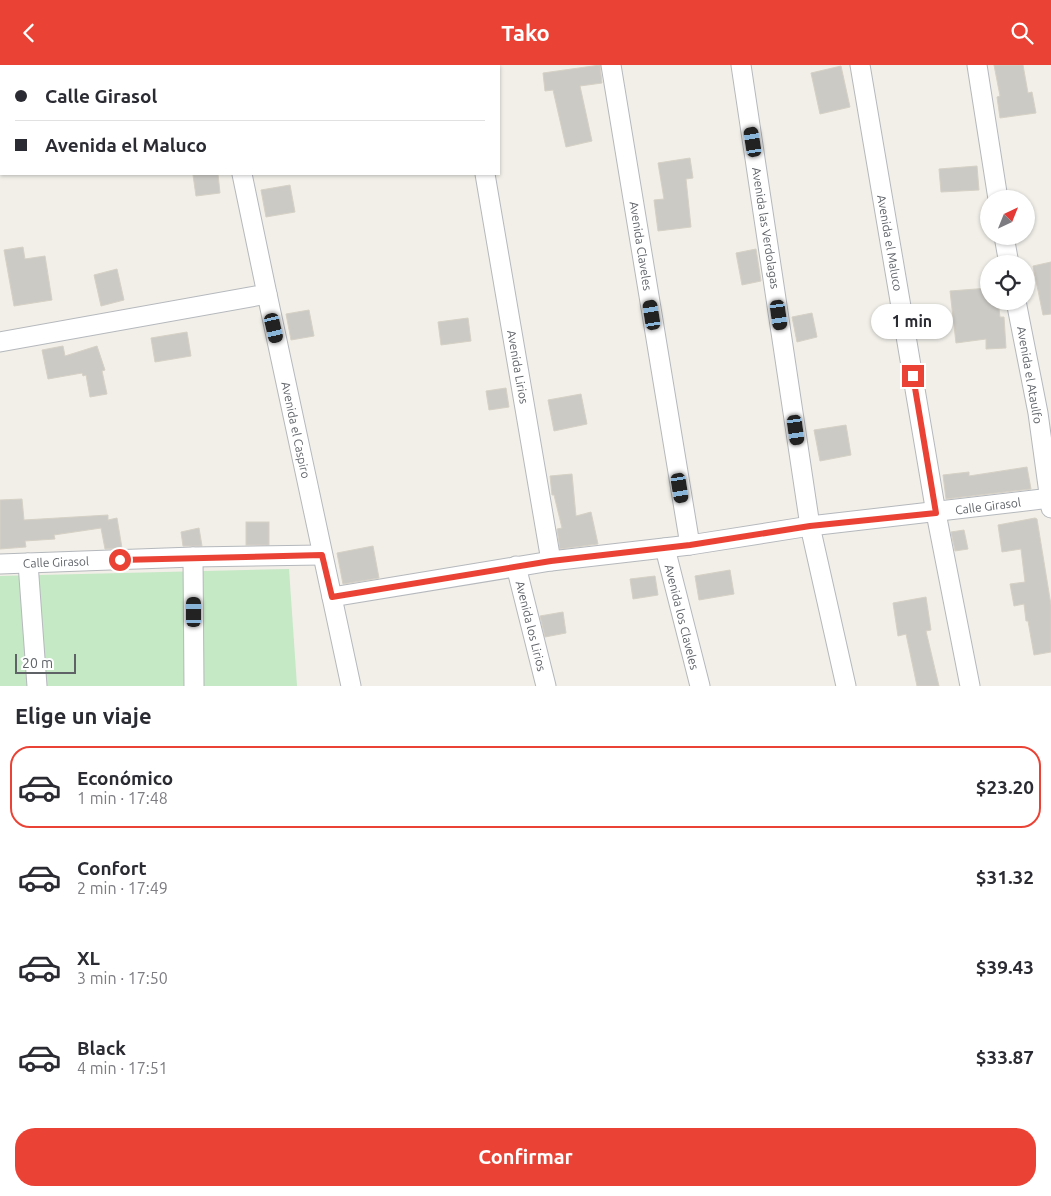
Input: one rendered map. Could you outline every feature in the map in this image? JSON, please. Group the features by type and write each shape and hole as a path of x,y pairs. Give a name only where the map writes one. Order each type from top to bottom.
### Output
{"street":[{"name":"Avenida Claveles","path":"611,65 690,545"},
{"name":"Avenida las Verdolagas","path":"741,65 810,526 846,686"},
{"name":"Avenida el Maluco","path":"860,65 936,513 970,686"},
{"path":"977,65 997,190"},
{"name":"Avenida el Caspiro","path":"242,175 266,295 351,686"},
{"name":"Avenida Lirios","path":"485,175 551,561"},
{"path":"0,342 266,295"},
{"name":"Avenida el Ataulfo","path":"1018,310 1038,413 1050,502"},
{"name":"Calle Girasol","path":"332,597 516,566 690,545 810,526 1050,502"},
{"name":"Avenida los Claveles","path":"664,548 700,686"},
{"name":"Calle Girasol","path":"0,564 193,557 322,555"},
{"path":"193,557 194,686"},
{"path":"28,563 37,686"},
{"name":"Avenida los Lirios","path":"516,566 546,686"}],"green space":[{"path":"289,569 297,686 0,686 0,576"}],"building":[{"path":"600,65 602,83 580,86 592,141 566,147 553,90 545,91 543,73"},
{"path":"994,65 1023,65 1028,93 1032,92 1036,113 1000,118 997,97 1000,96"},
{"path":"841,66 850,107 820,114 811,73"},
{"path":"690,158 693,178 686,179 691,227 658,231 654,200 664,199 658,163"},
{"path":"977,166 979,190 941,192 939,169"},
{"path":"193,175 218,175 220,193 196,196"},
{"path":"290,185 295,212 266,217 261,190"},
{"path":"23,247 25,259 45,256 52,300 14,306 4,250"},
{"path":"756,249 761,281 742,285 736,253"},
{"path":"1051,262 1051,314 1043,315 1035,276 1035,266"},
{"path":"117,269 124,300 101,306 94,275"},
{"path":"980,289 980,310 999,310 1000,317 1004,317 1006,348 986,349 986,339 956,343 950,291"},
{"path":"309,310 314,336 291,340 286,314"},
{"path":"812,313 817,337 797,342 792,317"},
{"path":"468,318 471,341 441,345 438,322"},
{"path":"187,332 191,356 155,362 151,338"},
{"path":"63,346 65,356 97,346 105,370 102,371 107,394 90,397 86,375 83,376 82,373 48,379 42,350"},
{"path":"506,388 509,407 489,410 486,391"},
{"path":"581,394 587,424 554,431 548,400"},
{"path":"846,425 851,455 820,461 814,430"},
{"path":"1027,467 1031,489 946,499 943,475 969,472 969,476"},
{"path":"572,474 576,516 591,512 598,544 560,549 557,529 562,528 554,495 552,495 550,476"},
{"path":"22,499 24,520 108,515 108,520 117,518 122,548 105,549 101,528 54,535 55,539 25,541 26,547 0,549 0,500"},
{"path":"1037,519 1051,605 1051,652 1034,655 1024,604 1014,606 1010,584 1025,582 1021,549 1002,552 998,525"},
{"path":"246,522 269,522 269,545 246,545"},
{"path":"199,528 202,546 183,546 181,532"},
{"path":"964,530 968,549 955,551 951,532"},
{"path":"373,546 379,578 343,584 337,553"},
{"path":"730,570 734,594 699,600 695,576"},
{"path":"655,576 658,595 633,599 630,579"},
{"path":"926,597 931,630 926,631 939,686 917,686 906,634 898,636 893,603"},
{"path":"563,612 566,633 545,637 540,616"}],"route":[{"path":"120,560 322,555 332,597 551,561 690,545 810,526 936,513 913,376"}]}
